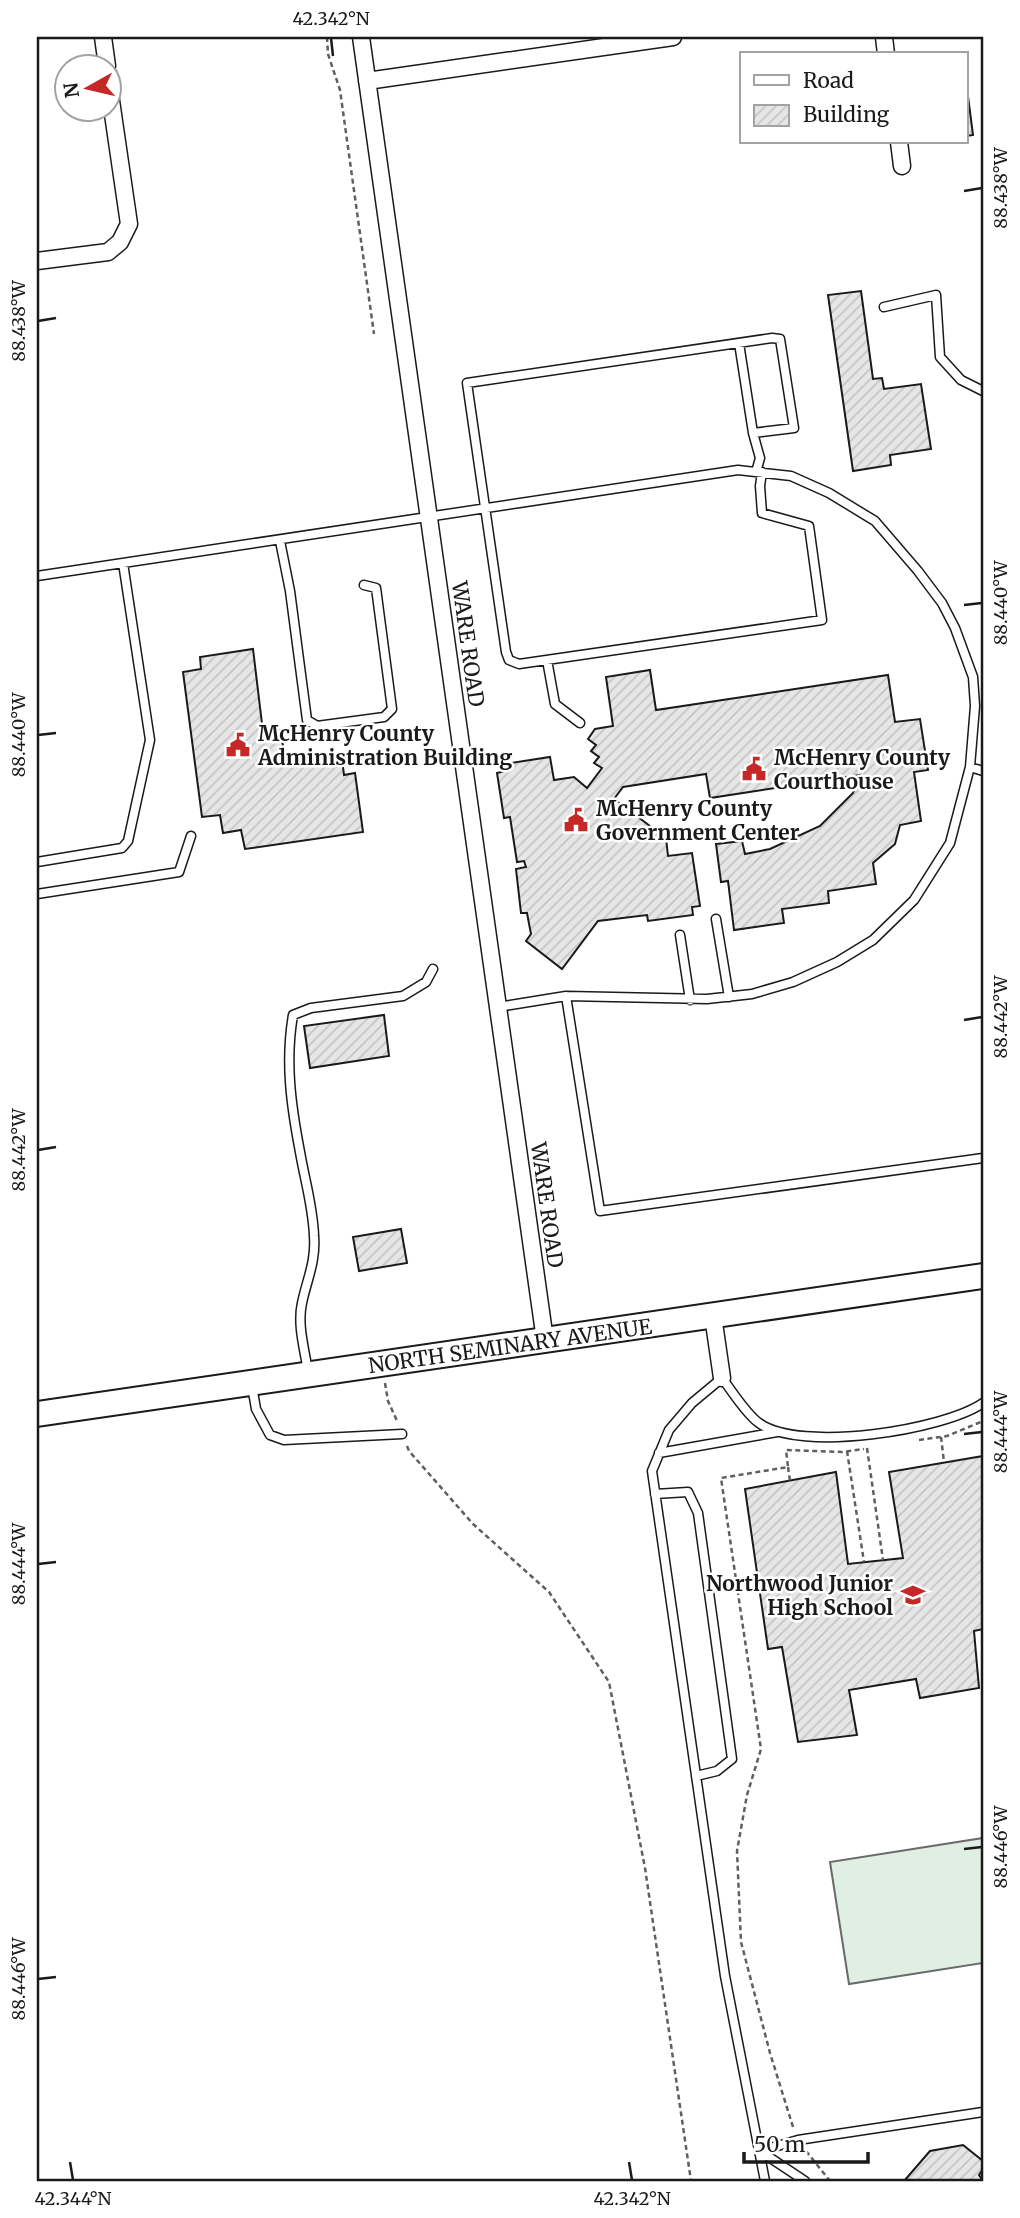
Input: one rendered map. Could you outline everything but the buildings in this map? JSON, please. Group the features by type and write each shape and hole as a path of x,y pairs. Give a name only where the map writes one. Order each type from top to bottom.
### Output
{"main road":[{"name":"NORTH SEMINARY AVENUE","path":"37,1414 983,1276"}],"street":[{"name":"WARE ROAD","path":"361,37 545,1340"},
{"path":"367,81 673,37"},
{"path":"37,261 108,252 120,242 129,224 114,122"},
{"path":"899,144 902,166"},
{"path":"713,1316 722,1378"}],"lane":[{"path":"884,307 936,295 940,357 961,380 983,391"},
{"path":"740,343 753,433 760,458 762,513 809,526 822,620 515,664 508,656 467,383 772,338 780,339 794,428 753,433"},
{"path":"37,576 738,470 791,476 830,493 875,521 942,603 955,628 973,677 979,706 970,768 950,843 914,900 873,940 837,962 793,982 752,994 690,1000 566,996 498,1007"},
{"path":"280,541 290,591 307,720 317,726 383,718 392,709 376,588 364,585"},
{"path":"37,862 122,848 128,841 150,740 123,563"},
{"path":"547,660 555,704 580,723"},
{"path":"973,677 983,676"},
{"path":"970,768 983,771"},
{"path":"37,894 178,872 191,836"},
{"path":"716,919 729,997"},
{"path":"680,935 690,1000"},
{"path":"309,1375 302,1337 301,1306 314,1266 315,1240 313,1206 291,1102 288,1045 293,1015 311,1008 403,996 426,982 433,969"},
{"path":"566,996 600,1210 983,1158"},
{"path":"765,2181 725,1976 652,1471 669,1430 692,1403 722,1378 760,1423 781,1431 811,1437 835,1438 885,1433 958,1416 983,1403"},
{"path":"251,1383 256,1409 270,1435 284,1440 402,1434"},
{"path":"659,1453 781,1431"},
{"path":"655,1494 688,1493 698,1513 732,1759 718,1772 696,1776"},
{"path":"760,2151 797,2140 983,2112"},
{"path":"760,2151 806,2181"}],"path":[{"path":"327,37 328,54 340,90 374,334"},
{"path":"382,1364 388,1401 409,1451 473,1524 549,1592 609,1682 645,1868 691,2181"},
{"path":"916,1441 941,1437 983,1421"},
{"path":"941,1437 944,1462"},
{"path":"790,1481 786,1450 810,1452 867,1448 883,1560"},
{"path":"847,1451 863,1562"},
{"path":"788,1467 722,1478 761,1749 747,1795 737,1851 741,1942 770,2053 797,2140 830,2181"}],"green space":[{"path":"983,1838 983,1963 849,1984 830,1862"}],"place":[{"name":"McHenry County Administration Building","path":"238,745"},
{"name":"McHenry County Courthouse","path":"754,769"},
{"name":"McHenry County Government Center","path":"576,820"},
{"name":"Northwood Junior High School","path":"913,1595"}]}
